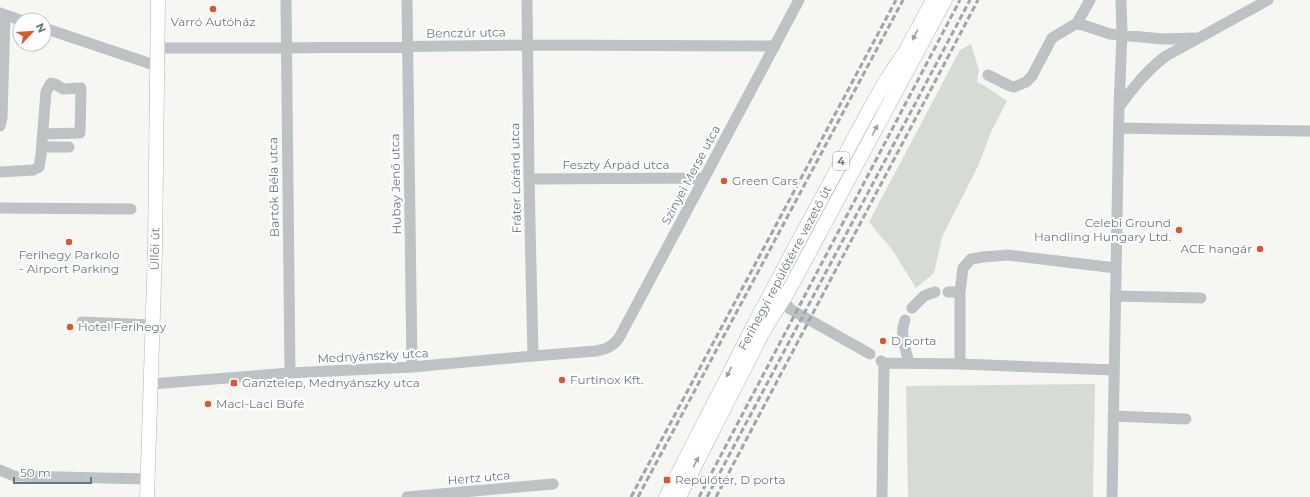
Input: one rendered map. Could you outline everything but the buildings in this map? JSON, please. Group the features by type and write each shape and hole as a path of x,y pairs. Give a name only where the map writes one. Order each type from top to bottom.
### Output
{"main road":[{"name":"Üllői út","path":"147,497 153,325 158,0"},
{"name":"Ferihegyi repülőtérre vezető út","path":"666,497 754,325 867,114 885,82 906,52 933,0"},
{"name":"Ferihegyi repülőtérre vezető út","path":"679,497 764,330 783,307 945,0"}],"street":[{"name":"Bartók Béla utca","path":"286,0 290,373"},
{"name":"Hubay Jenő utca","path":"407,0 412,367"},
{"name":"Fráter Lóránd utca","path":"527,0 533,356"},
{"name":"Szinyei Merse utca","path":"596,352 613,345 619,338 799,0"},
{"path":"988,74 1014,87 1026,82 1032,76 1052,38 1077,23 1090,0"},
{"path":"1112,497 1113,370 1122,34 1121,0"},
{"path":"1119,107 1135,84 1157,62 1268,0"},
{"path":"0,126 2,118 3,14"},
{"path":"1077,23 1110,34 1163,39 1200,38"},
{"path":"52,31 157,66"},
{"name":"Benczúr utca","path":"157,48 528,45 775,46"},
{"path":"0,172 33,170 38,168 40,165 46,92 51,83 62,89 81,88 80,133 43,134"},
{"path":"783,307 780,290 858,143 867,114"},
{"path":"1119,128 1310,131"},
{"path":"42,147 68,147"},
{"name":"Feszty Árpád utca","path":"529,179 704,178"},
{"path":"0,208 131,209"},
{"path":"960,364 960,292 963,268 971,259 1008,255 1116,268"},
{"path":"912,308 924,296 935,292"},
{"path":"948,292 960,292"},
{"path":"1115,296 1201,298"},
{"path":"783,307 802,315 870,354"},
{"path":"754,325 783,307"},
{"path":"743,370 760,351 781,315 802,315"},
{"path":"905,320 902,328 902,334 909,363"},
{"path":"82,322 153,325"},
{"name":"Mednyánszky utca","path":"151,384 290,373 412,367 596,352"},
{"path":"882,497 883,362 1113,370"},
{"path":"1113,416 1186,419"},
{"path":"0,470 14,476 148,479"},
{"name":"Hertz utca","path":"407,497 553,484"}],"shaded area":[{"path":"971,44 979,70 977,82 1007,101 992,130 978,166 942,237 934,273 916,288 893,251 869,222 960,50"},
{"path":"1095,384 1093,497 908,497 906,386"}],"railway":[{"path":"631,497 896,0"},
{"path":"638,497 903,0"},
{"path":"699,497 960,0"},
{"path":"707,497 970,0"},
{"path":"716,497 978,0"}],"place":[{"name":"Varró Autóház","path":"213,9"},
{"name":"Green Cars","path":"724,181"},
{"name":"Celebi Ground Handling Hungary Ltd.","path":"1179,230"},
{"name":"Ferihegy Parkolo - Airport Parking","path":"69,242"},
{"name":"ACE hangár","path":"1260,249"},
{"name":"Hotel Ferihegy","path":"70,327"},
{"name":"D porta","path":"883,341"},
{"name":"Furtinox Kft.","path":"562,380"},
{"name":"Ganztelep, Mednyánszky utca","path":"234,383"},
{"name":"Maci-Laci Büfé","path":"208,404"},
{"name":"Repülőtér, D porta","path":"667,480"}]}
